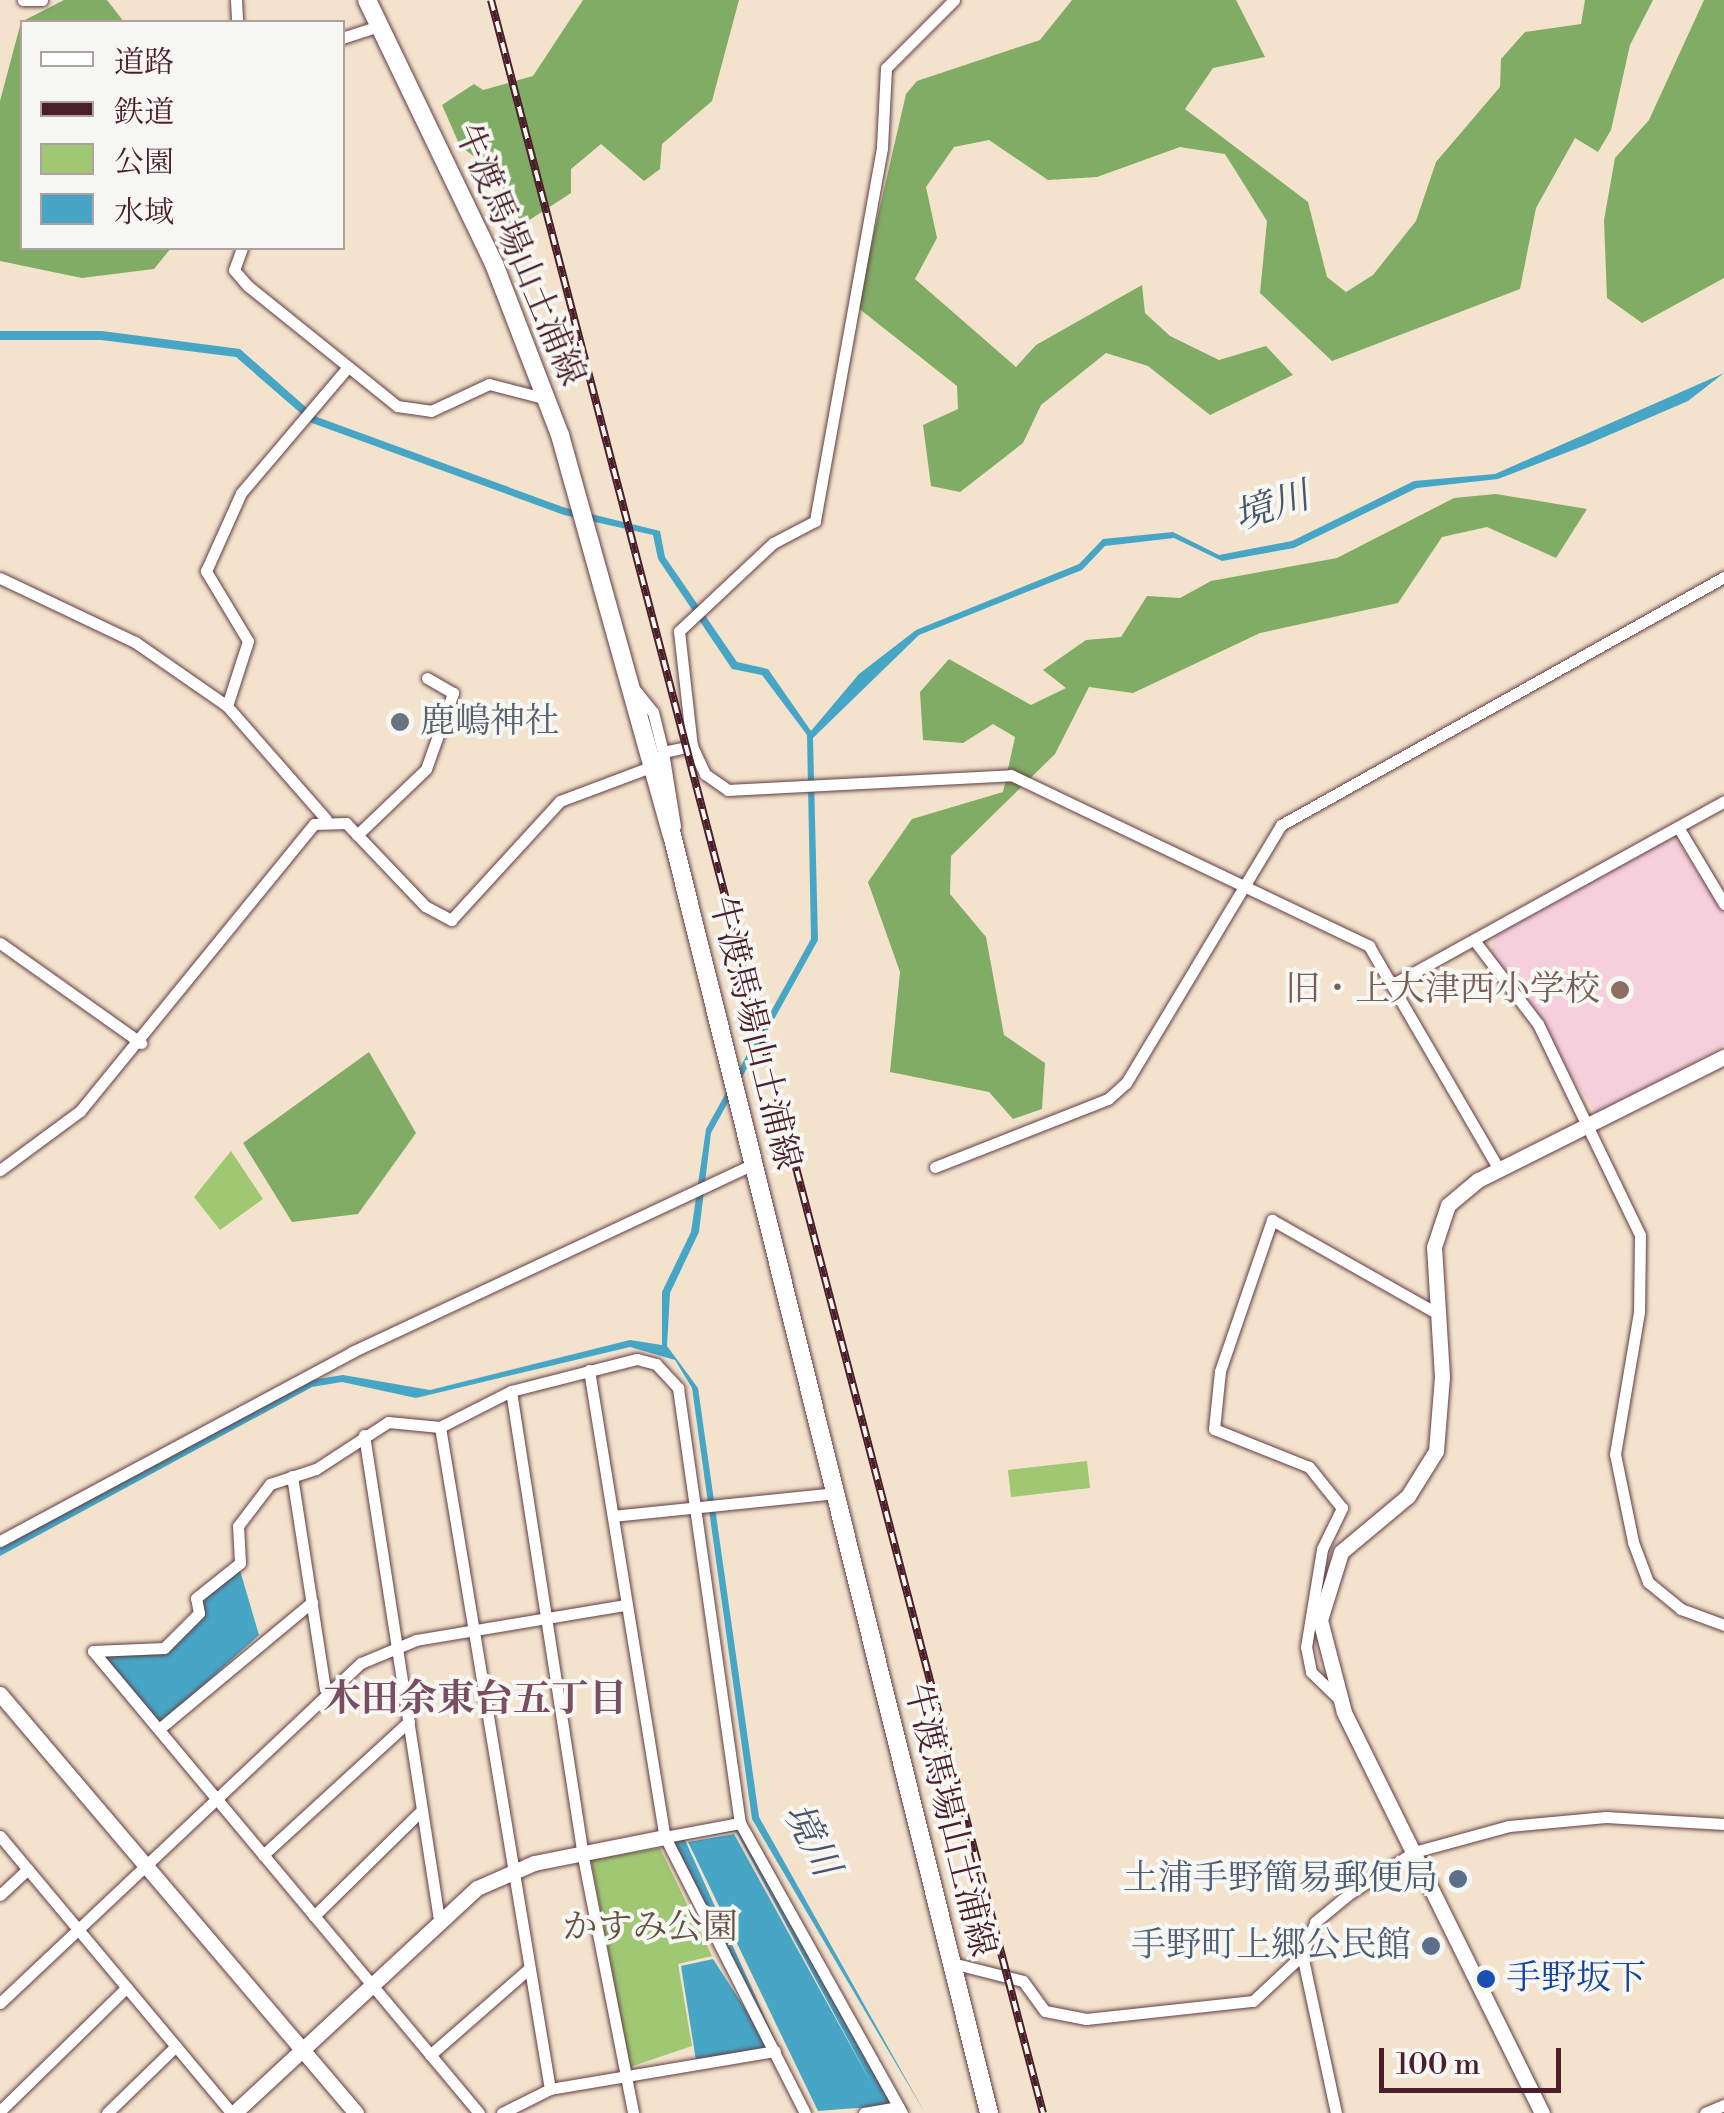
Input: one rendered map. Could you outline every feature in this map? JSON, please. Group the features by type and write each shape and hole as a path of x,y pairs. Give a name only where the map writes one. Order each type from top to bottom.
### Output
{"main road":[{"name":"牛渡馬場山土浦線","path":"367,0 494,264 546,398 629,683 648,768 672,835 948,1962 989,2113"}],"street":[{"path":"23,0 42,0"},
{"path":"954,0 886,68 882,148 815,521 773,542 679,630 692,746 706,774 728,790 1010,774 1368,946 1499,1169"},
{"path":"345,37 378,26"},
{"path":"241,250 234,270 346,369 396,406 431,411 489,384 546,398"},
{"path":"227,706 248,641 219,606 206,571 241,492 346,369"},
{"path":"935,1167 1108,1099 1282,825 1724,577"},
{"path":"0,578 135,642 227,706 326,818 357,836 451,920 560,800 648,768"},
{"path":"357,836 426,769 453,693 427,678"},
{"path":"629,683 653,712 663,752 672,835"},
{"path":"663,752 692,746"},
{"path":"1393,984 1724,801"},
{"path":"0,1170 80,1111 326,818"},
{"path":"1678,827 1724,904"},
{"path":"1474,940 1538,1024 1593,1125 1640,1235 1638,1312 1616,1454 1633,1542 1648,1582 1681,1608 1724,1624"},
{"path":"0,943 141,1043"},
{"path":"1542,2113 1339,1698 1320,1648 1325,1590 1341,1552 1408,1496 1436,1451 1438,1223 1466,1187 1724,1057"},
{"path":"0,1541 352,1352 753,1164"},
{"path":"1339,1698 1311,1672 1306,1647 1322,1549 1342,1508 1310,1467 1214,1430 1220,1371 1272,1220 1438,1314"},
{"path":"478,2113 93,1651 164,1648 198,1614 196,1598 240,1563 235,1540 250,1503 364,1436 406,1418 440,1426 511,1391 637,1359 673,1377 740,1823 900,2110 864,2113"},
{"path":"589,1370 664,1837 805,2113"},
{"path":"511,1391 582,1852 634,2113"},
{"path":"440,1426 509,1871 550,2089"},
{"path":"364,1436 438,1915"},
{"path":"292,1476 325,1688"},
{"path":"613,1516 836,1493"},
{"path":"158,1730 312,1602"},
{"path":"0,2003 325,1688 397,1646 472,1629 626,1604"},
{"path":"0,1694 145,1860 356,2113"},
{"path":"263,1855 408,1721"},
{"path":"314,1916 422,1810"},
{"path":"948,1962 1022,1981 1045,2012 1086,2019 1252,2001 1302,1955 1315,1922 1414,1852 1557,1820 1724,1824"},
{"path":"0,1836 233,2113 438,1915 509,1871 582,1852 740,1823"},
{"path":"0,1895 28,1869"},
{"path":"1302,1955 1336,2113"},
{"path":"430,2055 527,1970"},
{"path":"0,2111 126,1987"},
{"path":"107,2113 176,2046"},
{"path":"502,2113 550,2089 626,2075 697,2071 775,2051"},
{"path":"1705,2113 1724,2105"}],"shaded area":[{"name":"旧・上大津西小学校","path":"1673,835 1724,912 1724,1045 1597,1114 1490,956 1495,934"}],"green space":[{"path":"64,0 107,0 122,20 25,20"},
{"path":"583,0 739,0 712,101 662,144 660,169 644,181 601,144 571,169 571,193 511,232 496,219 499,175 460,146 442,105 474,84 483,90 533,76"},
{"path":"1072,0 1236,0 1265,57 1213,68 1185,109 1308,202 1327,277 1346,292 1373,275 1416,221 1436,162 1500,87 1501,59 1525,32 1581,24 1585,0 1653,0 1630,45 1611,130 1598,152 1575,138 1536,208 1520,289 1332,361 1260,293 1267,221 1225,154 1180,147 1097,177 1048,180 989,140 954,147 926,187 937,238 915,279 1016,367 1036,345 1142,285 1145,313 1170,336 1219,360 1266,346 1293,375 1210,415 1148,366 1106,353 1041,405 1023,443 960,492 931,486 923,425 958,409 957,386 857,307 906,94 917,81 1040,40"},
{"path":"1704,0 1724,0 1724,278 1642,323 1607,298 1604,220 1615,158 1649,120"},
{"path":"20,26 20,250 169,250 154,269 82,278 0,261 0,101"},
{"path":"1496,494 1587,509 1556,558 1487,527 1442,537 1398,603 1260,633 1133,693 1089,687 1055,754 951,856 950,894 986,937 1004,1035 1045,1063 1042,1109 1013,1119 989,1092 890,1072 900,972 868,882 912,819 1003,792 1015,737 993,724 963,743 923,740 920,692 949,659 1031,705 1066,688 1043,670 1086,640 1121,637 1147,596 1180,598 1211,581 1337,558 1454,498"},
{"path":"369,1052 416,1133 358,1214 292,1222 243,1143"},
{"path":"231,1151 263,1199 220,1230 194,1197"},
{"path":"1087,1461 1090,1488 1011,1497 1008,1470"},
{"name":"かすみ公園","path":"660,1848 712,1956 678,1964 692,2046 630,2067 591,1860"}],"water":[{"path":"0,331 102,331 240,349 317,417 563,507 660,531 665,557 737,662 768,669 811,731 859,674 916,630 1079,564 1103,539 1173,532 1219,555 1292,541 1414,481 1495,474 1724,373 1688,401 1586,445 1498,479 1417,488 1294,548 1222,561 1174,538 1105,546 1082,570 919,635 813,738 818,940 711,1133 699,1232 670,1293 667,1346 698,1388 759,1817 925,2113 752,1819 692,1388 675,1360 630,1347 416,1398 342,1382 312,1387 0,1556 0,1547 311,1380 343,1375 430,1390 630,1340 662,1345 662,1292 691,1232 706,1129 811,939 807,735 762,675 732,669 658,559 653,535 564,515 312,423 236,357 101,340 0,340"},
{"path":"239,1567 259,1635 159,1725 97,1652 166,1651 201,1616 199,1600"},
{"path":"738,1826 895,2105 818,2111 688,1842 734,1834 875,2090 736,1831 685,1840 808,2113 668,1839"},
{"path":"713,1959 772,2050 697,2067 681,1966"}],"railway":[{"path":"491,0 1043,2113"}],"place":[{"name":"鹿嶋神社","path":"400,722"},
{"name":"旧・上大津西小学校","path":"1620,990"},
{"name":"土浦手野簡易郵便局","path":"1458,1879"},
{"name":"手野町上郷公民館","path":"1431,1946"},
{"name":"手野坂下","path":"1486,1979"}],"district":[{"name":"木田余東台五丁目","path":"475,1700"}],"water label":[{"name":"境川","path":"1272,507"},
{"name":"境川","path":"811,1840"}]}
